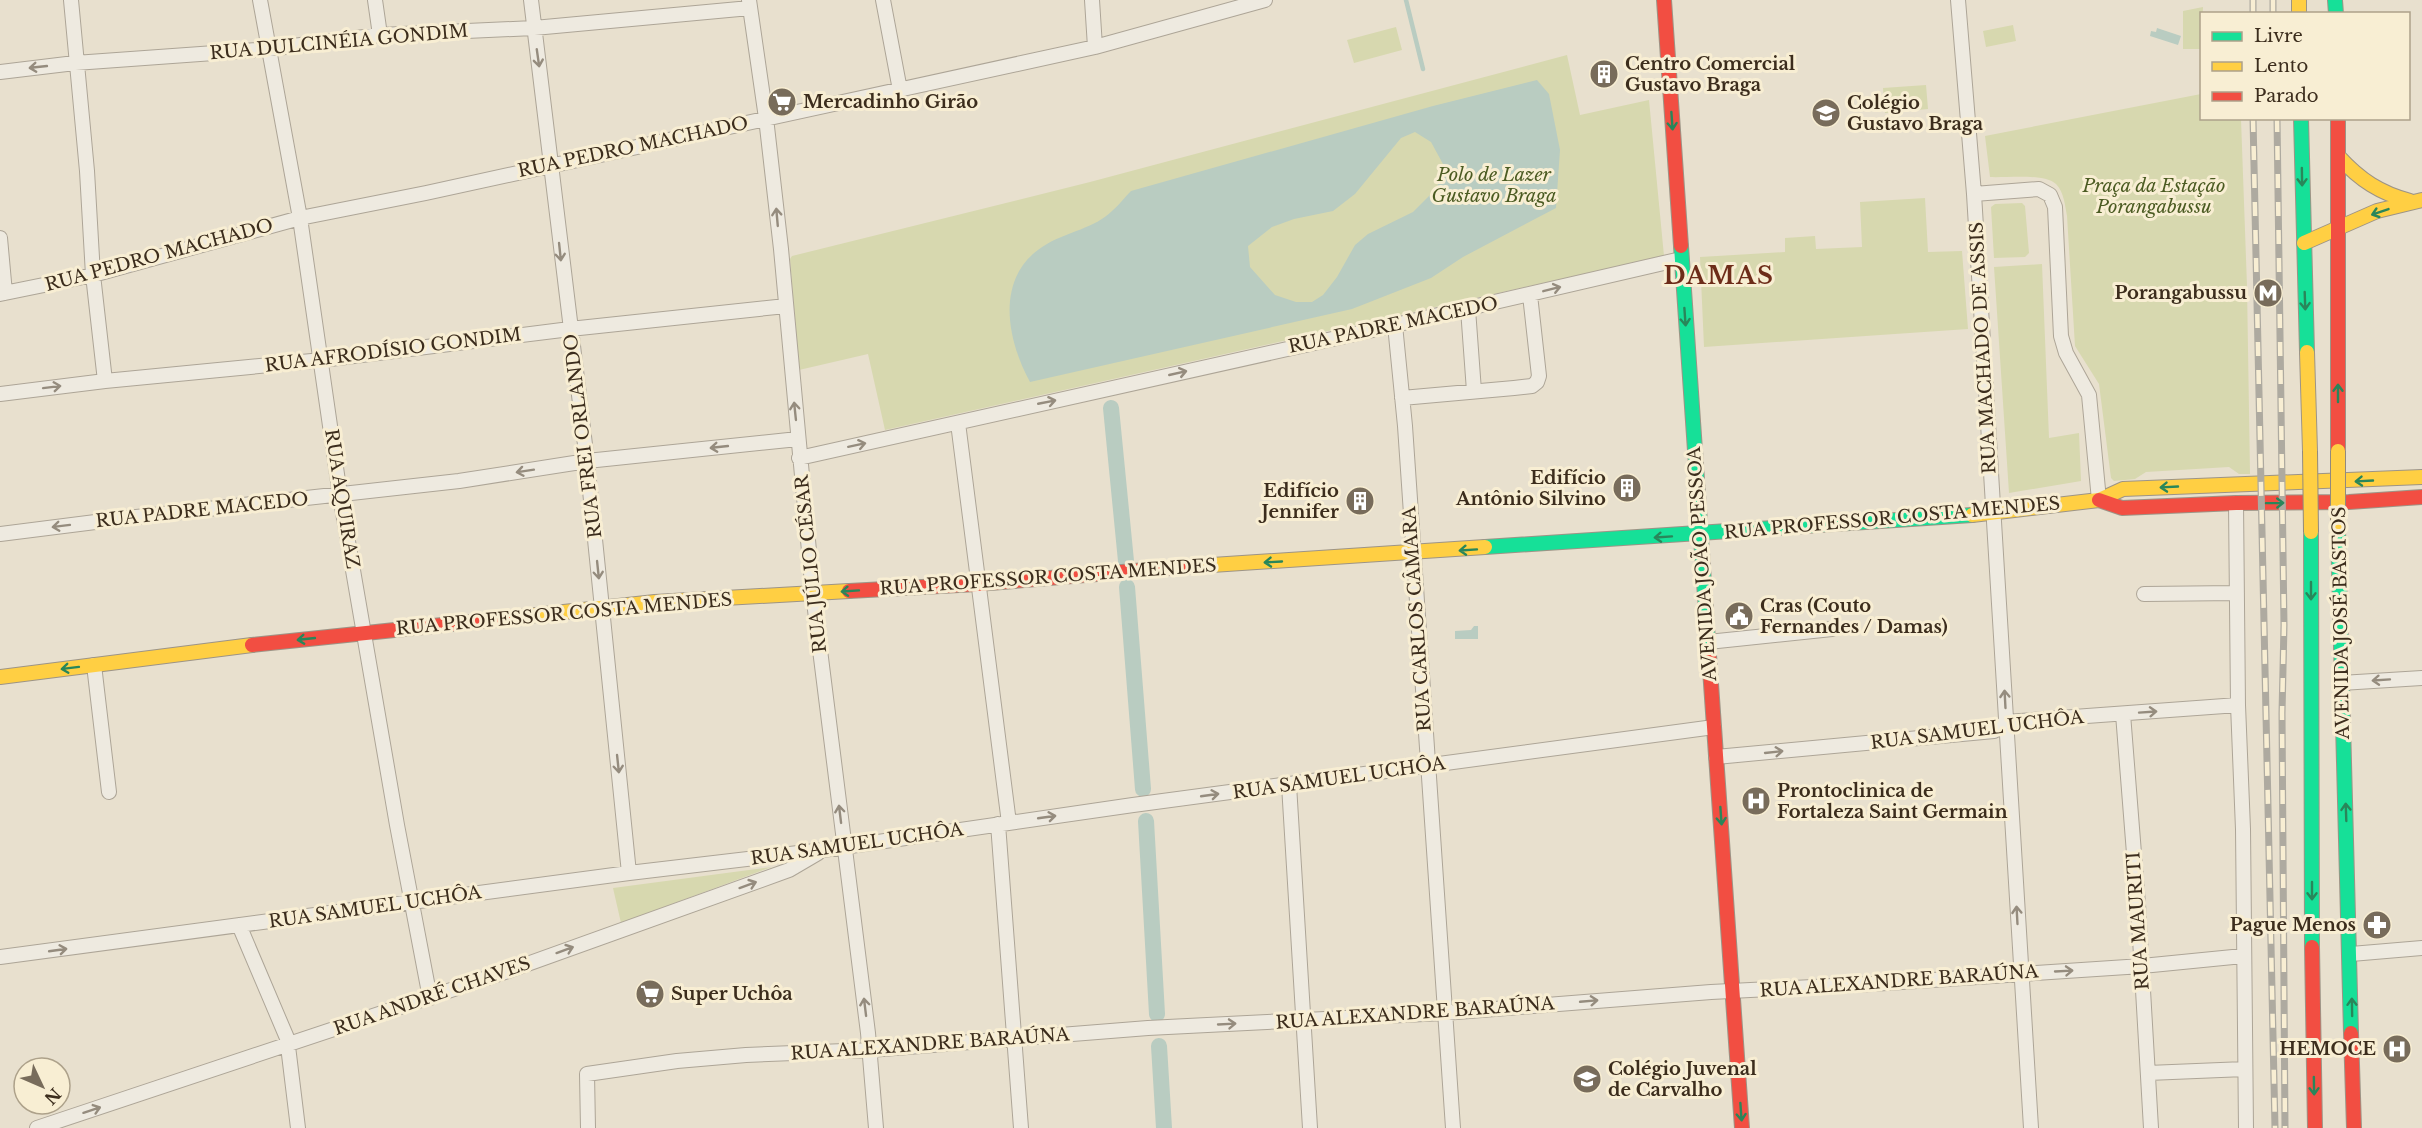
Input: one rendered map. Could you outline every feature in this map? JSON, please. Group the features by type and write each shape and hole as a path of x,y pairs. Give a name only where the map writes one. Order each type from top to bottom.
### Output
{"main road":[{"name":"AVENIDA JOÃO PESSOA","path":"1664,0 1680,259 1742,1128"},
{"name":"AVENIDA JOSÉ BASTOS","path":"2301,120 2310,451 2312,997 2315,1128"},
{"name":"AVENIDA JOSÉ BASTOS","path":"2338,120 2338,530 2354,1128"},
{"path":"2339,157 2367,186 2387,196 2416,201"},
{"path":"2304,243 2339,227 2416,201"},
{"name":"RUA PROFESSOR COSTA MENDES","path":"0,677 364,633 655,602 977,584 1117,571 1414,554 1840,522 1993,514 2099,500 2123,489 2422,477"},
{"name":"RUA PROFESSOR COSTA MENDES","path":"2099,500 2122,508 2236,503 2349,502 2422,497"}],"street":[{"path":"71,0 75,63 87,171 93,275 105,381"},
{"name":"RUA AQUIRAZ","path":"260,0 300,218 340,495 430,998"},
{"path":"375,0 380,35"},
{"name":"RUA FREI ORLANDO","path":"531,0 553,165 560,251 587,461 629,873"},
{"path":"883,0 900,90"},
{"path":"1092,0 1095,48"},
{"name":"RUA PEDRO MACHADO","path":"2,294 93,275 300,218 1095,48 1265,0"},
{"name":"RUA MACHADO DE ASSIS","path":"1958,0 1974,194 2031,1128"},
{"name":"RUA DULCINÉIA GONDIM","path":"0,72 75,63 269,49 380,35 534,28 749,4"},
{"name":"RUA JÚLIO CÉSAR","path":"749,4 766,118 813,594 870,1050 876,1128"},
{"path":"1974,194 2038,189 2050,195 2055,207 2061,336 2066,353 2090,395 2099,500"},
{"path":"0,238 2,294"},
{"name":"RUA PADRE MACEDO","path":"800,458 1023,406 1530,295 1680,259"},
{"path":"1402,398 1523,387 1537,382 1539,376 1530,295"},
{"name":"RUA AFRODÍSIO GONDIM","path":"0,394 105,381 322,360 570,328 786,306"},
{"path":"1468,309 1474,391"},
{"name":"RUA CARLOS CÂMARA","path":"1395,325 1414,554 1426,766 1453,1128"},
{"path":"958,423 1004,824 1021,1128"},
{"name":"RUA PADRE MACEDO","path":"0,534 459,481 587,461 798,439"},
{"path":"2236,503 2246,1128"},
{"path":"2144,594 2237,593"},
{"path":"1708,642 1832,629"},
{"path":"94,665 109,792"},
{"path":"2341,683 2422,678"},
{"name":"RUA SAMUEL UCHÔA","path":"1716,757 1994,731 2006,722 2238,705"},
{"name":"RUA MAURITI","path":"2123,714 2142,966 2151,1128"},
{"name":"RUA SAMUEL UCHÔA","path":"0,957 629,873 823,850 1133,805 1714,727"},
{"path":"1288,785 1310,1128"},
{"name":"RUA ANDRÉ CHAVES","path":"37,1128 430,998 789,870 823,850"},
{"path":"239,925 289,1045 298,1128"},
{"path":"2350,954 2422,948"},
{"name":"RUA ALEXANDRE BARAÚNA","path":"588,1128 587,1074 678,1061 746,1055 870,1050 1148,1028 1444,1013 1733,991 2142,966 2243,956"},
{"path":"2148,1073 2245,1069"}],"green space":[{"path":"2203,7 2203,12 2200,12 2200,49 2183,49 2183,11"},
{"path":"2013,25 2016,41 1986,47 1983,31"},
{"path":"1396,27 1402,50 1354,63 1347,40"},
{"name":"Polo de Lazer Gustavo Braga","path":"1567,55 1580,115 1649,100 1664,256 885,430 868,354 799,370 790,259 792,256 1090,182"},
{"path":"1926,85 1928,109 1885,113 1883,88"},
{"name":"Praça da Estação Porangabussu","path":"2200,94 2200,120 2241,120 2250,474 2239,474 2229,467 2146,472 2135,479 2114,481 2111,478 2099,384 2075,346 2067,216 2062,195 2056,184 2043,178 1990,177 1985,136"},
{"path":"1925,198 1928,252 1962,251 1968,329 1704,347 1700,257 1785,252 1785,238 1815,236 1816,249 1862,247 1860,202"},
{"path":"2022,203 2025,206 2029,253 2025,257 1994,258 1991,207 1995,204"},
{"path":"2042,264 2049,438 2079,433 2081,481 2009,493 1994,267"},
{"path":"772,867 769,868 621,923 613,888"}],"shaded area":[{"path":"2157,28 2181,36 2178,45 2150,36 2151,31 2156,32"},
{"path":"1537,80 1549,94 1560,150 1556,208 1463,257 1431,278 1352,309 1030,382 1015,346 1011,327 1012,289 1019,272 1030,257 1047,244 1105,217 1131,191 1433,106","holes":["1415,132 1431,142 1443,164 1437,188 1413,212 1368,234 1355,245 1337,277 1323,295 1312,302 1296,302 1275,295 1250,267 1248,246 1272,227 1294,219 1333,211 1355,194 1401,138"]},
{"path":"1474,626 1478,626 1478,639 1455,639 1455,631 1471,630"}],"waterway":[{"path":"1406,0 1423,69"},
{"path":"1111,408 1126,561"},
{"path":"1127,587 1143,789"},
{"path":"1146,821 1157,1014"},
{"path":"1159,1046 1164,1128"}],"railway":[{"path":"2253,0 2253,12"},
{"path":"2273,0 2273,12"},
{"path":"2253,120 2275,1128"},
{"path":"2277,120 2284,625 2282,713 2285,1128"}],"traffic: fast":[{"path":"2335,0 2336,12"},
{"path":"2301,120 2307,352"},
{"path":"1681,246 1709,655"},
{"path":"1485,547 1972,515"},
{"path":"2338,530 2351,1033"},
{"path":"2311,532 2312,947"}],"traffic: slow":[{"path":"2299,0 2299,12"},
{"path":"2339,157 2371,185 2410,201"},
{"path":"2304,243 2377,211 2422,200"},
{"path":"2307,352 2310,451"},
{"path":"2310,451 2311,532"},
{"path":"2338,451 2338,530"},
{"path":"1972,515 2099,500 2123,489 2422,477"},
{"path":"1182,567 1485,547"},
{"path":"509,618 655,602 849,591"},
{"path":"0,677 252,645"}],"traffic: jam":[{"path":"1664,0 1681,246"},
{"path":"2338,120 2338,451"},
{"path":"2099,500 2122,508 2236,503 2349,502 2422,497"},
{"path":"849,591 977,584 1182,567"},
{"path":"252,645 509,618"},
{"path":"1709,655 1742,1128"},
{"path":"2312,947 2315,1128"},
{"path":"2351,1033 2354,1128"}],"place":[{"name":"Centro Comercial Gustavo Braga","path":"1604,74"},
{"name":"Mercadinho Girão","path":"782,102"},
{"name":"Colégio Gustavo Braga","path":"1826,113"},
{"name":"Porangabussu","path":"2268,293"},
{"name":"Edifício Antônio Silvino","path":"1627,488"},
{"name":"Edifício Jennifer","path":"1360,501"},
{"name":"Cras (Couto Fernandes / Damas)","path":"1739,616"},
{"name":"Prontoclinica de Fortaleza Saint Germain","path":"1756,801"},
{"name":"Pague Menos","path":"2377,925"},
{"name":"Super Uchôa","path":"650,994"},
{"name":"HEMOCE","path":"2397,1049"},
{"name":"Colégio Juvenal de Carvalho","path":"1587,1079"}],"district":[{"name":"DAMAS","path":"1719,275"}]}
